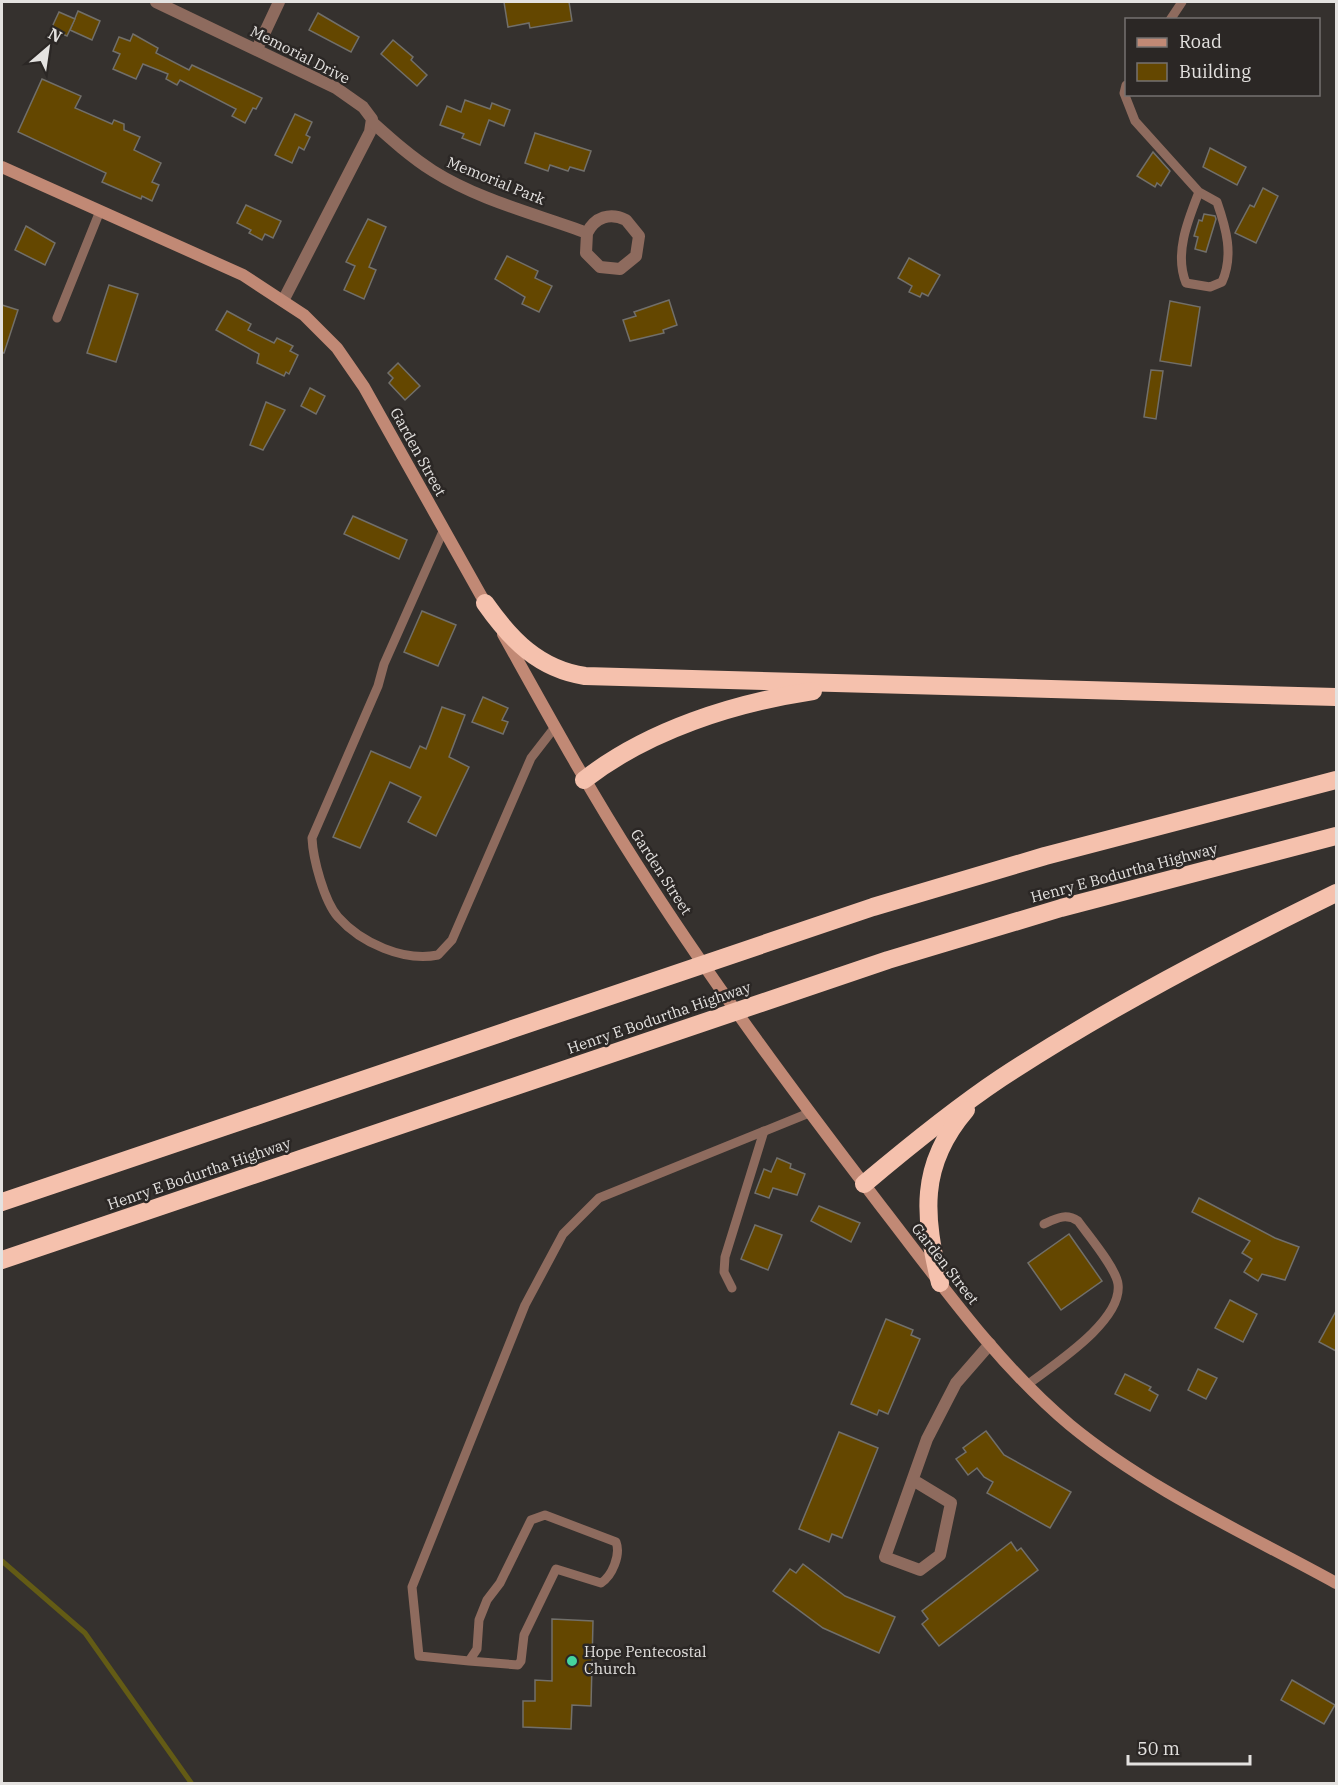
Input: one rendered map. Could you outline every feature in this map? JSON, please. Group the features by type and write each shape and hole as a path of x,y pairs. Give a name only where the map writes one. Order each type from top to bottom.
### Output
{"highway":[{"path":"485,603 507,632 528,652 544,663 570,674 898,686 1336,697"},
{"path":"584,780 601,767 648,741 718,714 775,698 823,690 898,686"},
{"path":"2,1202 873,907 1045,856 1336,780"},
{"name":"Henry E Bodurtha Highway","path":"2,1260 911,952 1060,908 1336,836"},
{"path":"864,1184 940,1122 1000,1078 1178,973 1336,893"},
{"path":"940,1283 927,1218 928,1192 936,1162 957,1119 1000,1078"}],"street":[{"name":"Memorial Drive","path":"156,2 336,88 363,107 372,122"},
{"path":"257,49 279,2"},
{"path":"284,299 370,132 372,122"},
{"name":"Memorial Park","path":"372,122 407,153 449,180 587,233"},
{"name":"Garden Street","path":"2,167 243,275 284,299 323,332 350,366 584,780 667,910 809,1113 940,1283 1027,1385 1079,1432 1152,1482 1336,1583"},
{"path":"610,216 622,218 637,232 638,253 624,268 604,269 593,263 586,253 587,233 591,225 602,218 610,216"},
{"path":"913,1480 951,1503 940,1555 920,1570 885,1557 927,1439 956,1383 990,1344"}],"lane":[{"path":"1171,18 1182,2"},
{"path":"1125,96 1135,121 1199,192 1217,202 1226,228 1230,265 1222,282 1210,287 1186,283 1180,258 1199,192"},
{"path":"57,318 100,211"},
{"path":"444,529 384,664 378,686 312,838 313,854 337,916 363,938 395,952 414,957 438,955 452,940 531,758 555,727"},
{"path":"469,1661 477,1649 479,1620 487,1600 500,1583 531,1520 544,1515 616,1542 618,1555 607,1580 600,1583 556,1569 524,1635 520,1664 469,1661 419,1656 412,1587 525,1305 563,1234 599,1198 809,1113"},
{"path":"732,1288 723,1272 725,1257 764,1131"},
{"path":"1027,1385 1097,1328 1117,1294 1116,1277 1078,1221 1071,1216 1060,1217 1044,1224"}],"building":[{"path":"504,2 569,2 572,21 530,28 529,23 508,27"},
{"path":"78,11 100,21 92,40 70,30"},
{"path":"59,12 75,19 67,36 51,29"},
{"path":"318,13 359,37 351,52 309,30"},
{"path":"133,34 158,48 156,53 189,70 192,65 262,98 256,109 253,108 245,123 232,116 236,109 180,80 177,85 166,79 168,74 143,64 136,79 113,69 120,54 113,51 119,37 130,41"},
{"path":"393,40 413,57 411,60 427,75 417,86 381,54"},
{"path":"42,79 81,96 75,108 112,124 114,120 124,124 124,130 140,137 134,150 161,163 152,182 159,185 152,201 142,196 141,199 102,182 106,173 18,132"},
{"path":"465,100 490,109 492,103 510,110 504,126 489,120 480,145 462,138 464,134 440,125 447,106 461,112"},
{"path":"295,114 312,122 306,135 310,137 304,150 299,147 292,163 275,155"},
{"path":"535,133 591,151 584,171 570,167 568,171 550,165 548,171 525,163"},
{"path":"1210,148 1246,167 1237,185 1203,167"},
{"path":"1153,152 1170,171 1161,186 1157,183 1155,187 1137,176"},
{"path":"1263,188 1278,196 1256,243 1235,233 1250,205 1254,207"},
{"path":"246,205 281,221 273,238 265,234 262,240 249,233 251,230 237,223"},
{"path":"1204,214 1215,216 1216,219 1206,252 1195,249 1198,237 1194,236 1199,220 1202,221"},
{"path":"368,219 386,227 369,267 376,270 364,299 344,290 355,266 346,262"},
{"path":"26,226 55,243 45,265 15,250"},
{"path":"507,256 538,271 535,278 552,286 539,312 522,304 525,297 495,279"},
{"path":"909,258 940,275 928,296 922,293 920,297 909,292 912,286 898,278"},
{"path":"109,285 138,294 116,362 87,353"},
{"path":"669,300 677,325 663,330 664,333 630,341 623,320 636,316 634,312"},
{"path":"1170,301 1200,307 1191,366 1160,361"},
{"path":"2,305 18,310 4,353 2,353"},
{"path":"227,311 251,324 248,330 274,343 277,338 293,346 290,351 298,355 289,374 286,372 284,376 257,363 259,354 216,330"},
{"path":"398,363 420,386 405,400 389,383 393,378 388,373"},
{"path":"1151,370 1163,371 1156,419 1144,417"},
{"path":"310,388 325,396 316,414 301,406"},
{"path":"266,402 285,410 263,450 250,445"},
{"path":"353,516 407,540 399,559 344,534"},
{"path":"422,611 456,625 438,666 404,652"},
{"path":"483,697 508,708 502,720 508,722 503,734 472,722"},
{"path":"442,707 465,715 449,757 469,767 436,836 408,822 421,797 390,782 360,848 333,837 371,751 410,768 420,746 426,749"},
{"path":"777,1158 791,1164 790,1168 805,1174 797,1195 773,1188 769,1198 755,1193 764,1169 771,1172"},
{"path":"1199,1198 1275,1238 1299,1247 1285,1280 1262,1274 1258,1281 1244,1272 1252,1259 1242,1253 1250,1241 1192,1212"},
{"path":"819,1206 860,1223 851,1242 811,1221"},
{"path":"755,1225 782,1235 768,1270 741,1259"},
{"path":"1069,1234 1102,1281 1061,1310 1028,1263"},
{"path":"1230,1300 1257,1314 1243,1342 1215,1328"},
{"path":"1336,1311 1336,1351 1319,1342"},
{"path":"886,1319 913,1330 911,1335 920,1339 888,1414 879,1410 877,1415 851,1404"},
{"path":"1198,1369 1217,1378 1206,1399 1188,1390"},
{"path":"1125,1374 1151,1387 1149,1390 1158,1395 1150,1411 1115,1394"},
{"path":"986,1431 1004,1455 1071,1492 1050,1528 987,1493 993,1482 984,1477 977,1468 968,1475 956,1459 966,1452 963,1448"},
{"path":"839,1432 878,1448 842,1538 832,1534 829,1542 799,1529"},
{"path":"1011,1542 1017,1551 1021,1548 1038,1570 939,1646 922,1624 928,1619 922,1611"},
{"path":"803,1564 845,1596 895,1617 879,1653 823,1628 773,1591 790,1569 796,1573"},
{"name":"Hope Pentecostal Church","path":"552,1619 593,1621 591,1706 572,1705 571,1729 523,1727 523,1701 535,1701 535,1680 552,1681"},
{"path":"1292,1680 1335,1705 1324,1724 1281,1700"}],"waterway":[{"path":"2,1561 85,1633 192,1784"}],"place":[{"name":"Hope Pentecostal Church","path":"572,1661"}]}
